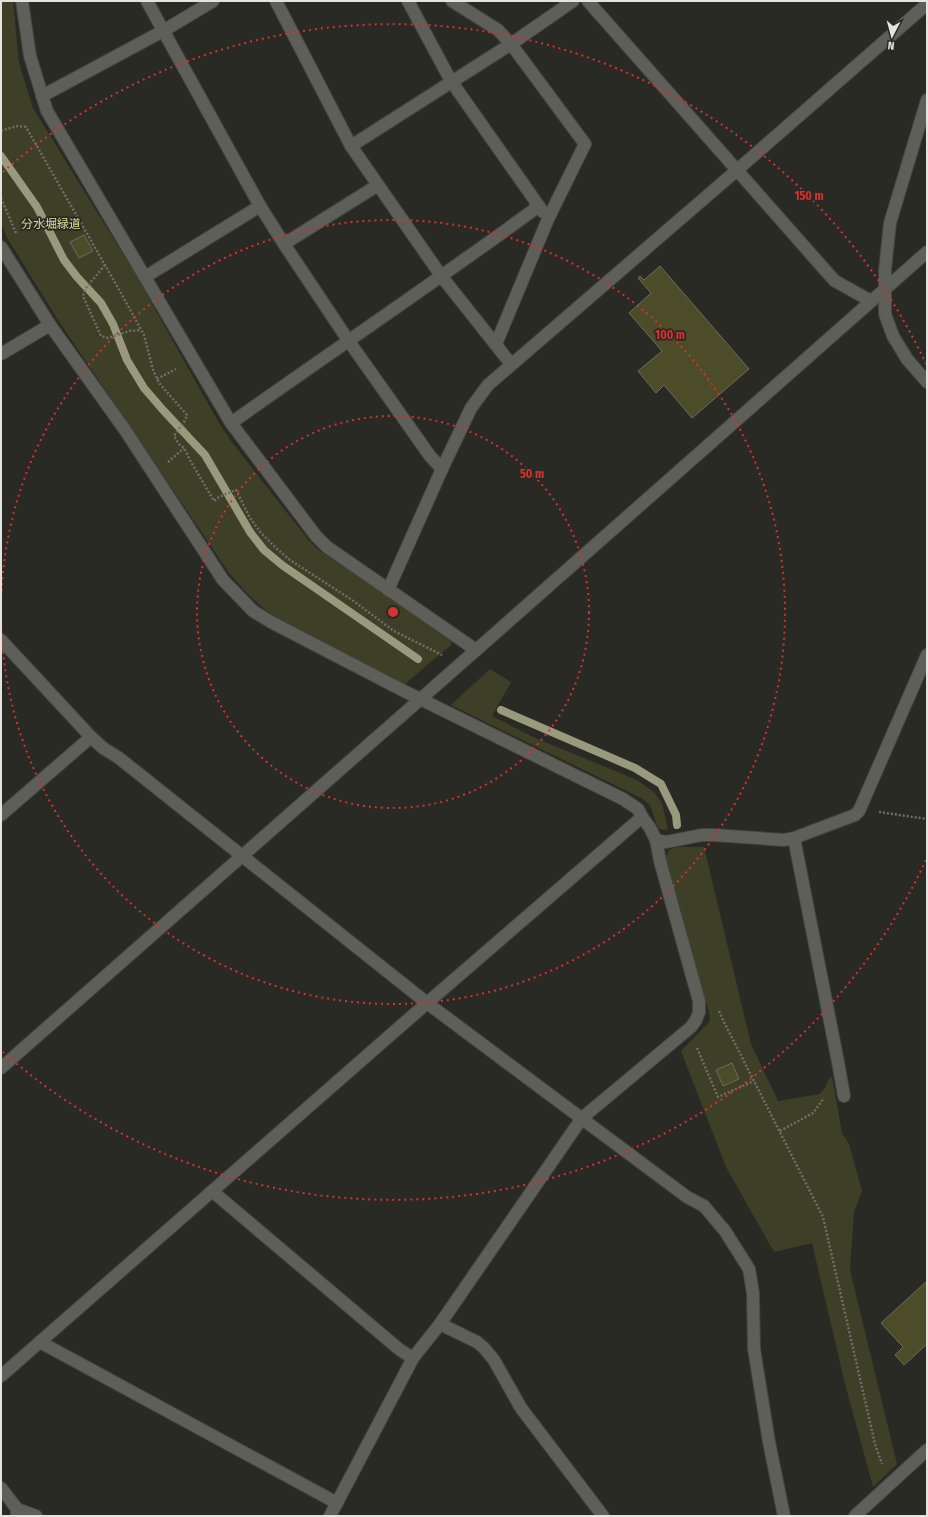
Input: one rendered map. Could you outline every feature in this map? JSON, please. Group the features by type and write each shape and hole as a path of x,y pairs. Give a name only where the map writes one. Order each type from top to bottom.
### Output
{"street":[{"path":"22,1 30,56 47,111 231,423 316,536 327,547 476,650"},
{"path":"147,1 260,206 348,340 430,456 442,469"},
{"path":"42,96 163,31 213,1"},
{"path":"276,1 351,146 442,276 511,364"},
{"path":"408,1 451,81 548,219"},
{"path":"452,1 498,30 511,44 585,144 548,219 496,344"},
{"path":"351,146 511,44 572,1"},
{"path":"588,1 736,171 835,281 871,301"},
{"path":"388,590 471,408 488,385 927,4"},
{"path":"927,100 890,223 885,270 885,314 893,336 907,359 927,382"},
{"path":"284,244 378,185"},
{"path":"145,277 260,206"},
{"path":"231,423 348,340 442,276 539,206"},
{"path":"1,247 50,324 125,430 223,580 253,610 271,622 421,699 623,799 638,809 656,840 660,861 699,1001 696,1020 689,1029 582,1118 440,1324 413,1358 330,1516"},
{"path":"1,1068 676,476 927,252"},
{"path":"1,354 50,324"},
{"path":"1,640 91,738 243,855 427,1003 687,1197 704,1206 726,1231 750,1269 753,1293 754,1349 769,1442 784,1516"},
{"path":"656,840 666,842 708,835 772,840 794,838 855,815 859,811 927,654"},
{"path":"1,815 91,738"},
{"path":"1,1375 642,817"},
{"path":"794,838 844,1096"},
{"path":"212,1191 400,1350 413,1358"},
{"path":"440,1324 477,1342 484,1348 494,1360 521,1408 603,1516"},
{"path":"40,1342 337,1503"},
{"path":"855,1516 927,1450"},
{"path":"1,1488 17,1513 36,1516"}],"path":[{"path":"1,131 16,126 26,127 144,335 153,370 157,379 187,416 186,420 174,436 179,444 184,448 214,501 219,497 236,490 250,518 261,533 286,556 352,600 394,631 444,657"},
{"path":"1,198 18,236"},
{"path":"105,265 85,289 83,296 101,336 108,338 129,331 141,330"},
{"path":"157,379 182,366"},
{"path":"171,469 167,462 184,448"},
{"path":"859,811 880,812 927,819"},
{"path":"719,1010 823,1217 875,1444 883,1469"},
{"path":"689,1029 718,1097 754,1081"},
{"path":"780,1131 813,1113 840,1074"}],"green space":[{"name":"分水堀緑道","path":"1,1 13,1 19,63 33,108 137,277 219,423 231,441 310,542 320,551 451,639 451,645 405,684 276,617 245,591 229,573 58,320 6,236 1,223"},
{"path":"490,669 511,682 492,716 533,737 637,780 655,793 662,803 668,829 663,830 658,828 650,805 643,799 451,705"},
{"path":"677,847 704,847 751,1044 778,1101 820,1094 826,1086 829,1078 832,1077 842,1133 849,1144 862,1191 854,1212 850,1270 897,1464 873,1487 846,1388 812,1243 774,1252 726,1167 681,1051 709,1022 710,1016 666,857 669,850"}],"building":[{"path":"84,235 93,251 79,258 70,242"},
{"path":"660,266 749,369 692,418 664,385 656,393 638,371 662,351 629,313 651,293 638,278 640,276 644,280"},
{"path":"732,1063 739,1079 723,1086 716,1070"},
{"path":"927,1281 927,1344 904,1365 895,1355 903,1347 881,1323"}],"waterway":[{"path":"1,156 37,207 64,260 77,277 101,303 113,324 127,360 144,388 205,455 250,532 264,550 282,565 418,659"},
{"path":"501,710 635,768 661,784 676,815 677,825"}]}
